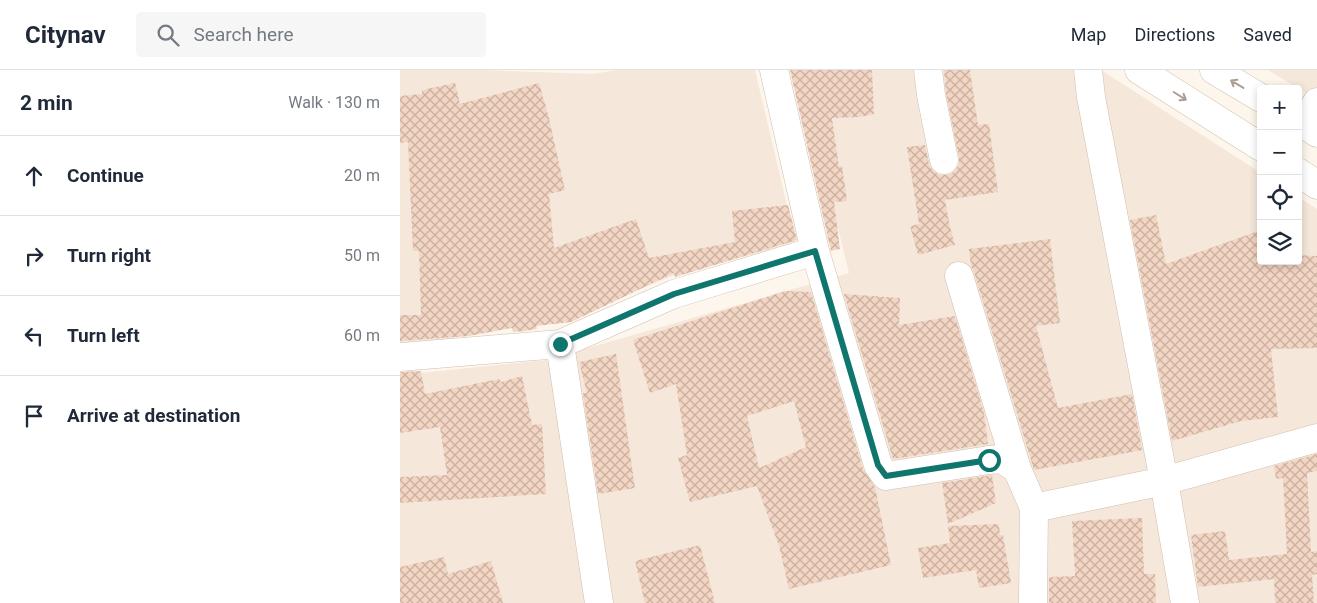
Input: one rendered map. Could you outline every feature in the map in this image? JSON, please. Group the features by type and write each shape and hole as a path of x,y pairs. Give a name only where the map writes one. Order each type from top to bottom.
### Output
{"street":[{"path":"774,70 815,251 878,465 886,476 1002,459 1017,469"},
{"path":"928,70 944,160"},
{"path":"1088,70 1093,107 1164,481 1185,603"},
{"path":"1139,70 1257,144"},
{"path":"1214,70 1257,96"},
{"path":"1302,175 1317,185"},
{"path":"400,356 560,344 674,294 815,251"},
{"path":"959,276 1017,469 1034,508 1033,603"},
{"path":"560,344 599,603"},
{"path":"1034,508 1164,481 1317,438"}],"shaded area":[{"path":"400,70 484,70 593,74 616,70 755,70 796,243 675,275 596,306 408,348 400,348"},
{"path":"799,70 1101,70 1257,170 1257,265 1302,265 1302,200 1317,209 1317,603 400,603 400,375 546,360 849,273"},
{"path":"1268,70 1317,70 1317,100 1302,91 1302,85 1292,85"}],"building":[{"path":"790,70 872,70 874,114 859,117 832,118 839,167 842,166 847,201 834,202 840,249 831,251"},
{"path":"944,70 970,70 978,125 989,124 998,192 945,200 955,245 918,255 910,226 919,224 907,147 925,145 929,164 933,171 939,175 948,175 954,172 959,165 946,93"},
{"path":"455,83 460,104 539,83 565,190 549,194 554,248 636,219 649,258 735,242 732,211 788,205 797,240 675,277 674,273 571,322 536,326 537,329 524,331 513,332 512,328 469,336 400,341 400,315 421,315 419,251 413,251 408,142 400,143 400,96 422,94 422,90"},
{"path":"1156,215 1166,264 1257,231 1257,265 1302,265 1302,255 1317,256 1317,348 1271,349 1278,417 1241,421 1172,441 1130,220"},
{"path":"1050,239 1060,323 1036,326 1058,408 1132,394 1142,450 1034,470 971,266 969,249"},
{"path":"785,291 811,292 863,469 875,487 891,565 789,589 779,546 757,486 690,502 678,458 687,455 676,384 650,393 633,340","holes":["794,401 806,447 759,468 747,416"]},
{"path":"844,294 900,298 899,325 955,316 984,413 988,444 893,459"},
{"path":"616,354 635,488 598,494 583,393 587,393 579,362"},
{"path":"421,371 425,394 499,379 501,382 522,376 532,425 542,424 546,494 400,503 400,477 447,475 440,427 400,433 400,372"},
{"path":"1317,454 1317,471 1307,473 1311,552 1317,551 1317,574 1312,575 1314,603 1275,603 1274,579 1198,587 1191,535 1225,531 1229,560 1287,554 1283,478 1276,479 1274,466"},
{"path":"992,475 996,503 948,524 942,483"},
{"path":"1142,518 1144,574 1155,574 1156,603 1049,603 1049,577 1075,576 1072,521"},
{"path":"999,524 1000,535 1003,535 1011,583 979,588 976,570 923,578 918,548 950,543 948,526"},
{"path":"700,545 715,603 645,603 635,561"},
{"path":"444,557 448,574 491,561 503,603 400,603 400,567"}],"route":[{"path":"560,344 674,294 815,251 878,465 886,476 989,460"}]}
